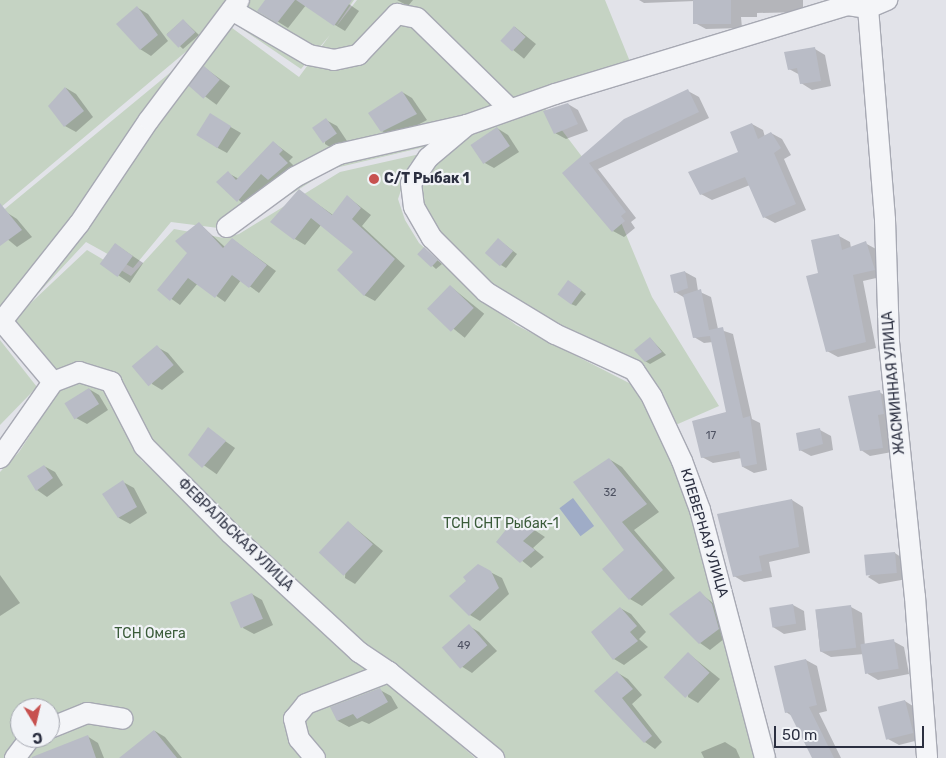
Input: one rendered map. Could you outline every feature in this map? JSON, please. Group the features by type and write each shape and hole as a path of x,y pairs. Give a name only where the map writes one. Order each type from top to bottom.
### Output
{"lane":[{"path":"226,227 295,177 339,154 467,126 510,109 845,2 868,8 887,0"},
{"path":"0,458 53,382 1,320 80,224 149,120 236,5 309,55 334,60 358,55 397,14 417,18 510,109"},
{"name":"ЖАСМИННАЯ УЛИЦА","path":"868,8 885,220 890,342 915,596 927,758"},
{"name":"КЛЕВЕРНАЯ УЛИЦА","path":"467,126 428,158 411,183 414,207 432,238 486,292 555,334 634,370 652,397 682,460 700,510 765,758"},
{"name":"ФЕВРАЛЬСКАЯ УЛИЦА","path":"53,382 79,372 110,382 144,446 237,540 359,652 389,672 494,758"},
{"path":"315,758 299,739 294,719 306,704 389,672"},
{"path":"60,724 87,714 123,719"}],"green space":[{"name":"ТСН СНТ Рыбак-1","path":"0,0 354,0 335,28 357,0 605,0 635,74 542,104 608,191 652,297 719,406 671,427 626,371 518,319 405,197 433,145 331,169 234,230 171,222 133,268 86,242 17,316 87,250 131,276 174,229 224,238 239,234 340,172 420,154 410,164 398,199 405,220 419,243 473,292 516,325 631,384 648,407 678,470 710,569 758,758 493,758 318,606 148,444 126,395 55,374 0,312 0,213 228,25 299,77 330,35 301,69 226,18 0,208"},
{"path":"0,340 37,387 0,425"},
{"name":"ТСН Омега","path":"83,381 107,390 141,460 475,758 0,758 0,472 19,452 61,387"}],"water":[{"path":"573,498 594,526 580,536 559,508"}],"building":[{"path":"265,0 295,0 277,23 257,11"},
{"path":"296,0 352,0 334,26"},
{"path":"693,0 731,0 731,24 693,24"},
{"path":"137,6 158,35 140,50 116,24"},
{"path":"183,19 195,32 178,48 166,35"},
{"path":"514,26 526,37 512,52 500,41"},
{"path":"815,47 821,81 800,84 797,68 788,70 784,52"},
{"path":"204,66 220,80 203,99 188,85"},
{"path":"65,87 84,111 64,127 48,106"},
{"path":"688,89 699,112 589,163 626,212 621,216 625,221 612,232 562,173 624,119"},
{"path":"402,91 417,114 381,132 368,113"},
{"path":"568,103 578,124 554,134 543,111"},
{"path":"210,113 231,126 217,148 196,135"},
{"path":"326,118 337,134 323,143 312,128"},
{"path":"752,123 758,139 771,132 781,148 774,153 796,204 763,218 745,177 700,195 688,172 738,152 730,132"},
{"path":"497,127 510,146 483,164 470,145"},
{"path":"273,141 283,150 279,154 288,163 268,180 261,174 237,202 216,182 228,171 236,180"},
{"path":"299,189 332,215 347,195 361,208 352,219 395,259 364,296 337,270 353,252 311,218 294,240 270,222"},
{"path":"0,203 22,230 0,246"},
{"path":"199,222 223,248 232,238 267,265 249,288 232,275 215,298 188,278 170,301 157,290 187,253 175,241"},
{"path":"839,234 842,250 866,241 875,270 853,275 866,342 826,352 806,276 818,273 811,240"},
{"path":"498,238 513,251 500,266 485,253"},
{"path":"115,243 133,256 118,277 100,264"},
{"path":"424,247 438,260 431,267 417,254"},
{"path":"685,271 688,288 674,293 670,275"},
{"path":"568,280 582,290 571,305 557,295"},
{"path":"450,285 474,308 451,332 427,309"},
{"path":"701,289 709,330 723,327 743,418 750,416 757,464 742,467 739,451 701,458 692,421 726,412 710,336 693,338 683,295"},
{"path":"650,337 662,352 645,362 634,350"},
{"path":"157,345 174,365 148,386 132,366"},
{"path":"89,388 99,404 74,419 64,403"},
{"path":"880,390 884,414 878,415 883,448 860,451 848,396"},
{"path":"208,427 226,441 202,468 188,455"},
{"path":"820,428 823,444 799,451 796,433"},
{"path":"609,458 647,504 622,522 663,570 629,600 602,569 624,550 573,482"},
{"path":"44,465 53,478 36,491 27,476"},
{"path":"123,480 137,507 118,518 102,494"},
{"path":"792,499 799,547 759,556 762,571 733,577 717,514"},
{"path":"516,517 535,530 523,541 535,550 520,563 496,542"},
{"path":"348,521 373,544 344,576 319,552"},
{"path":"895,552 897,573 866,576 864,555"},
{"path":"478,564 491,571 499,588 469,616 449,596 466,581 463,577"},
{"path":"700,591 712,604 719,629 699,644 669,614"},
{"path":"252,593 263,619 241,628 230,602"},
{"path":"793,604 796,624 772,628 769,608"},
{"path":"851,605 856,648 821,652 815,609"},
{"path":"620,607 637,626 630,632 638,641 613,660 591,632"},
{"path":"469,624 487,645 460,669 442,648"},
{"path":"894,639 899,669 865,674 860,644"},
{"path":"688,652 710,673 685,698 664,677"},
{"path":"806,659 817,705 809,707 834,758 812,758 789,712 785,713 774,666"},
{"path":"617,671 633,689 622,698 652,736 644,743 594,691"},
{"path":"380,688 388,702 357,719 353,714 337,721 330,707"},
{"path":"905,700 913,733 886,740 878,707"},
{"path":"154,730 177,758 119,758"},
{"path":"88,735 96,758 32,758 55,748 60,748 60,746"}],"place":[{"name":"С/Т Рыбак 1","path":"374,179"}]}
